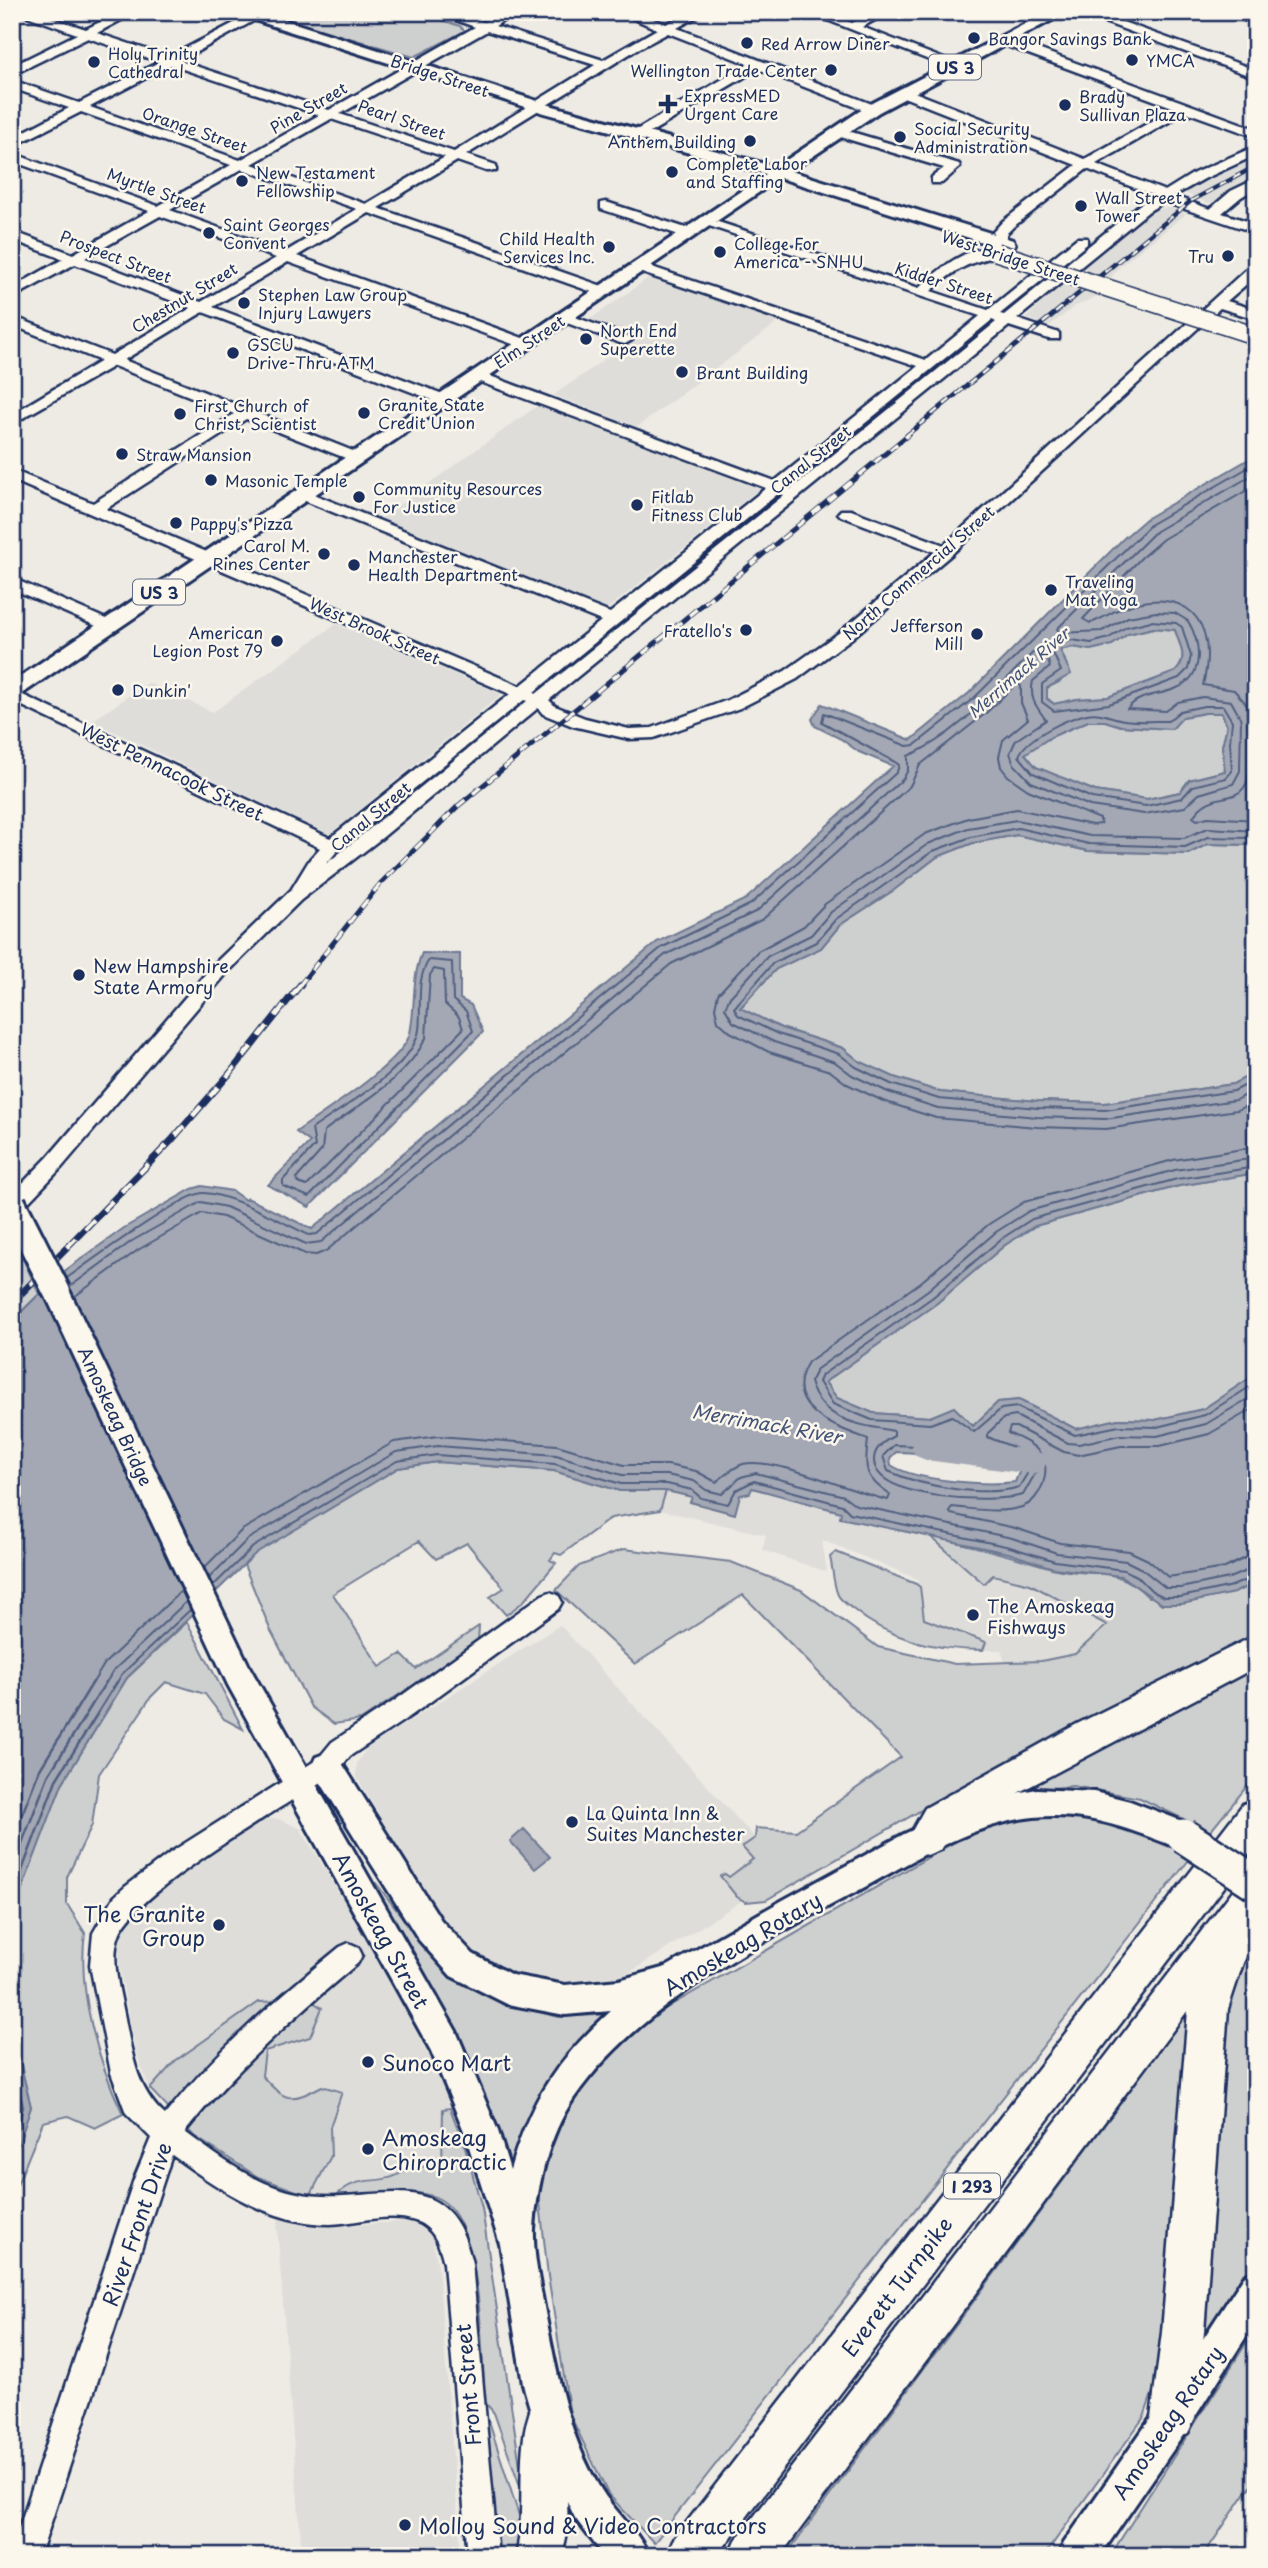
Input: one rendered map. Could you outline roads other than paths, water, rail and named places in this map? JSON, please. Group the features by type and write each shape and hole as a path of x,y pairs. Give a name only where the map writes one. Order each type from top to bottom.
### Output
{"highway":[{"path":"928,1838 938,1820 995,1787 1256,1650"},
{"name":"Everett Turnpike","path":"689,2556 1256,1816"},
{"name":"I 293","path":"752,2556 1256,1889"},
{"path":"1172,2418 1183,2332 1208,2009 1225,1959 1256,1898"},
{"path":"539,2556 545,2530 544,2471 548,2418"}],"main road":[{"name":"Elm Street","path":"12,694 873,109 1060,12"},
{"name":"Bridge Street","path":"255,14 536,106 772,176"},
{"name":"West Bridge Street","path":"772,176 1256,323"},
{"name":"West Bridge Street","path":"1001,246 1256,336"},
{"name":"Amoskeag Bridge","path":"12,1205 46,1268 216,1630"},
{"name":"Amoskeag Street","path":"216,1630 239,1676 444,2042 481,2131 517,2244"},
{"name":"Amoskeag Street","path":"327,1766 430,1930 462,1965 482,1977 530,1995 565,2000 619,1995 675,1979"},
{"name":"Amoskeag Rotary","path":"623,2550 595,2517 577,2487 563,2460 548,2418 536,2365 517,2244 520,2212 532,2154 554,2100 590,2052 675,1979 828,1891 928,1838 993,1811 1034,1803 1077,1802 1120,1810 1184,1836 1256,1883"},
{"name":"Amoskeag Rotary","path":"1077,2556 1172,2418 1256,2288"}],"street":[{"name":"Pearl Street","path":"22,12 491,168"},
{"path":"12,71 130,12"},
{"path":"439,12 604,64"},
{"name":"Pine Street","path":"12,295 511,12"},
{"path":"624,12 873,109"},
{"name":"Chestnut Street","path":"12,420 664,28 699,12"},
{"path":"813,12 956,66"},
{"path":"852,27 883,12"},
{"path":"1012,12 1040,22"},
{"path":"1083,12 1256,74"},
{"path":"1230,12 1256,21"},
{"path":"12,143 171,61 255,14"},
{"path":"1005,41 1256,133"},
{"path":"637,135 723,82 758,64"},
{"name":"Orange Street","path":"12,84 603,291"},
{"path":"905,93 1086,163 1164,195 1170,200 1256,229"},
{"path":"921,293 961,260 1001,246 1000,232 1008,224 1086,163 1185,107"},
{"path":"838,132 954,167 937,180"},
{"name":"Canal Street","path":"295,896 316,863 332,846 989,315 1150,189 1202,162 1256,139"},
{"name":"Canal Street","path":"12,1205 55,1162 220,970 295,896 316,883 1144,208 1219,166 1256,150"},
{"name":"Myrtle Street","path":"12,157 526,344"},
{"path":"1214,214 1236,194 1256,183"},
{"path":"606,206 687,233"},
{"name":"Kidder Street","path":"704,222 1054,336"},
{"name":"Prospect Street","path":"12,235 443,399"},
{"path":"638,267 928,365"},
{"name":"North Commercial Street","path":"540,700 549,710 566,717 629,734 654,733 695,720 762,691 791,675 846,635 946,551 1256,268"},
{"path":"1221,300 1256,308"},
{"path":"1221,300 1256,315"},
{"path":"564,317 625,340"},
{"path":"12,320 358,458"},
{"path":"477,376 794,494"},
{"path":"94,509 245,413"},
{"name":"West Brook Street","path":"12,474 540,700"},
{"path":"303,495 613,620"},
{"path":"846,513 946,551"},
{"path":"12,583 109,626"},
{"name":"West Pennacook Street","path":"12,694 332,846"},
{"path":"166,2135 148,2121 129,2090 103,1965 106,1933 123,1905 180,1860 327,1766 341,1749 403,1708 550,1602"},
{"name":"River Front Drive","path":"25,2556 148,2179 166,2135 208,2084 292,2002 349,1955"},
{"name":"Front Street","path":"166,2135 257,2194 297,2207 321,2210 419,2208 439,2219 453,2237 458,2263 483,2556"}],"water":[{"path":"1256,455 1256,849 1249,845 1208,844 1188,854 1088,851 1017,835 973,843 937,857 894,890 840,925 821,948 776,969 740,1008 781,1028 843,1048 859,1061 894,1077 940,1092 1038,1101 1105,1103 1233,1084 1256,1072 1256,1173 1179,1186 1035,1226 1005,1245 937,1303 825,1382 837,1398 873,1413 930,1417 954,1407 973,1426 998,1402 1019,1400 1076,1429 1118,1419 1155,1420 1203,1409 1256,1374 1256,1582 1234,1593 1182,1604 1162,1604 1121,1576 1053,1568 1008,1553 840,1518 841,1512 752,1488 750,1493 740,1495 735,1514 690,1502 692,1497 666,1491 620,1491 554,1471 437,1462 398,1468 256,1553 127,1678 62,1784 21,1892 12,1932 12,1321 59,1275 124,1228 192,1189 202,1186 232,1191 245,1200 247,1198 312,1229 657,942 746,899 893,766 859,752 815,726 812,719 822,704 911,740 969,693 1147,518","holes":["1153,628 1175,630 1182,657 1182,662 1175,672 1108,697 1054,704 1047,699 1047,688 1071,674 1060,650 1073,647 1090,650 1112,645 1128,634","1222,713 1227,726 1222,746 1225,771 1189,780 1180,792 1147,799 1095,791 1036,767 1025,754 1051,737 1088,721 1172,729 1183,717","896,1452 991,1455 1002,1458 1020,1470 1015,1482 951,1481 902,1470 891,1465 890,1458"]},
{"path":"422,953 460,954 460,999 471,1005 483,1032 309,1207 268,1185 310,1142 296,1132 378,1072 404,1045 410,1033 416,973"},
{"path":"524,1829 550,1857 535,1869 510,1841"},
{"path":"12,2030 31,2107 12,2163"}],"waterway":[{"name":"Merrimack River","path":"926,1448 1032,1462"}],"railway":[{"path":"907,435 1191,201 1256,166"},
{"path":"299,986 380,884 458,806 909,434"},
{"path":"12,1303 171,1141 231,1072 301,984"}],"place":[{"name":"Bangor Savings Bank","path":"974,38"},
{"name":"Red Arrow Diner","path":"747,43"},
{"name":"YMCA","path":"1132,60"},
{"name":"Holy Trinity Cathedral","path":"94,62"},
{"name":"Wellington Trade Center","path":"831,70"},
{"name":"ExpressMED Urgent Care","path":"668,104"},
{"name":"Brady Sullivan Plaza","path":"1065,105"},
{"name":"Social Security Administration","path":"900,137"},
{"name":"Anthem Building","path":"750,141"},
{"name":"Complete Labor and Staffing","path":"672,172"},
{"name":"New Testament Fellowship","path":"242,181"},
{"name":"Wall Street Tower","path":"1081,206"},
{"name":"Saint Georges Convent","path":"209,233"},
{"name":"Child Health Services Inc.","path":"609,247"},
{"name":"College For America - SNHU","path":"720,252"},
{"name":"Tru","path":"1228,256"},
{"name":"Stephen Law Group Injury Lawyers","path":"244,303"},
{"name":"North End Superette","path":"586,339"},
{"name":"GSCU Drive-Thru ATM","path":"233,353"},
{"name":"Brant Building","path":"682,372"},
{"name":"Granite State Credit Union","path":"364,413"},
{"name":"First Church of Christ, Scientist","path":"180,414"},
{"name":"Straw Mansion","path":"122,454"},
{"name":"Masonic Temple","path":"211,480"},
{"name":"Community Resources For Justice","path":"359,497"},
{"name":"Fitlab Fitness Club","path":"637,505"},
{"name":"Pappy's Pizza","path":"176,523"},
{"name":"Carol M. Rines Center","path":"324,554"},
{"name":"Manchester Health Department","path":"354,565"},
{"name":"Traveling Mat Yoga","path":"1051,590"},
{"name":"Fratello's","path":"746,630"},
{"name":"Jefferson Mill","path":"977,634"},
{"name":"American Legion Post 79","path":"277,641"},
{"name":"Dunkin'","path":"118,690"},
{"name":"New Hampshire State Armory","path":"79,975"},
{"name":"The Amoskeag Fishways","path":"973,1615"},
{"name":"La Quinta Inn & Suites Manchester","path":"572,1822"},
{"name":"The Granite Group","path":"219,1925"},
{"name":"Sunoco Mart","path":"368,2062"},
{"name":"Amoskeag Chiropractic","path":"368,2149"},
{"name":"Molloy Sound & Video Contractors","path":"405,2525"}]}
